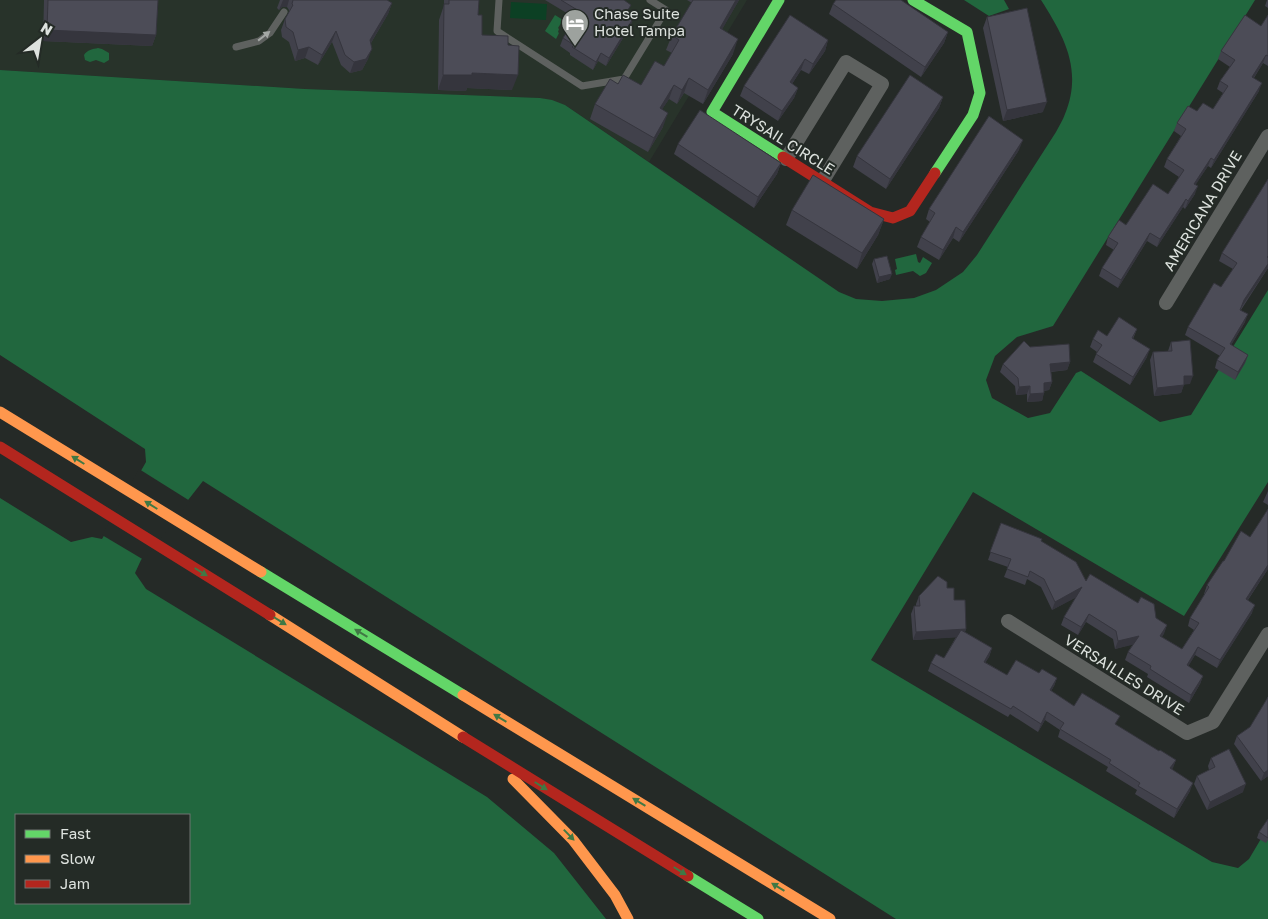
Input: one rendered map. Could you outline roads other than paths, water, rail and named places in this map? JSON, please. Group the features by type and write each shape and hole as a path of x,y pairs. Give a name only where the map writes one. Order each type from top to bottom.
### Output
{"main road":[{"name":"TRYSAIL CIRCLE","path":"779,0 712,112 870,212 893,218 910,211 973,115 980,93 967,32 913,0"},
{"path":"0,412 830,919"},
{"path":"0,447 485,751 758,919"},
{"path":"485,751 573,840 615,895 628,919"}],"street":[{"path":"786,159 846,62 882,84 822,182"},
{"name":"AMERICANA DRIVE","path":"1166,303 1268,136"},
{"name":"VERSAILLES DRIVE","path":"1008,622 1187,733 1213,722 1268,634"}],"lane":[{"path":"499,0 497,31 582,86 624,79 666,10 650,0"},
{"path":"236,47 259,41 270,32 284,12"}],"place":[{"name":"Chase Suite Hotel Tampa","path":"575,47"}]}
